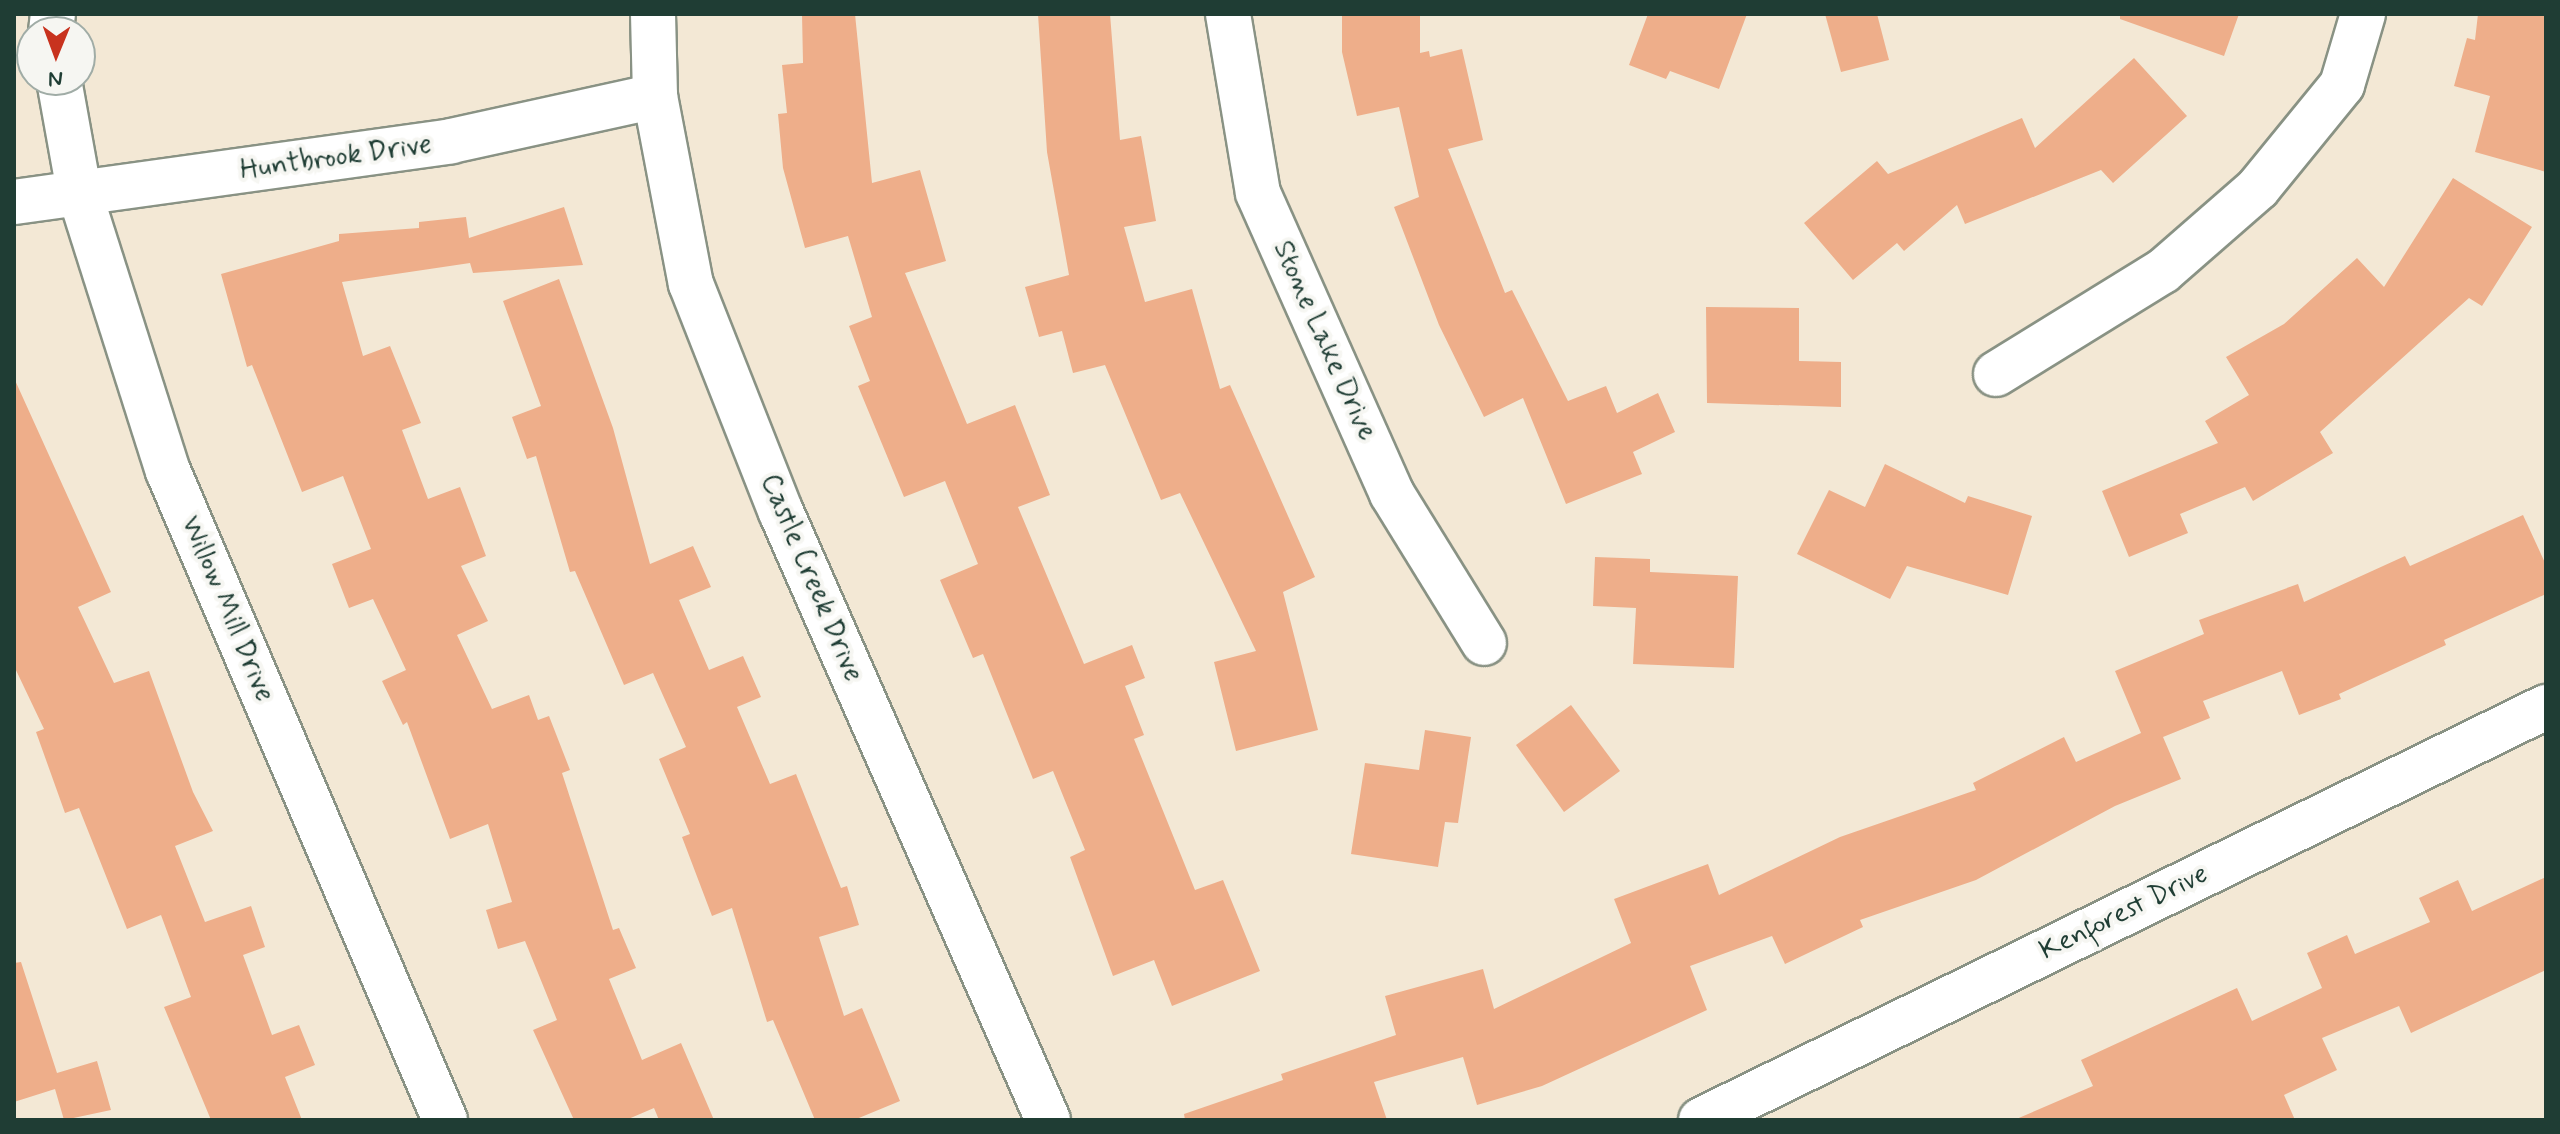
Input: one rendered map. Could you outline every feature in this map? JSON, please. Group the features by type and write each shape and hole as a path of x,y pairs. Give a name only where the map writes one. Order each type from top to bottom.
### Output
{"street":[{"name":"Castle Creek Drive","path":"653,14 655,96 691,284 781,512 1048,1120"},
{"name":"Stone Lake Drive","path":"1228,14 1258,193 1392,494 1484,643"},
{"path":"1996,374 2163,271 2258,188 2342,85 2363,14"},
{"name":"Willow Mill Drive","path":"62,96 79,191 168,471 445,1120"},
{"name":"Huntbrook Drive","path":"14,202 451,141 655,96"},
{"name":"Kenforest Drive","path":"1701,1120 2546,707"}],"building":[{"path":"802,14 855,14 872,183 920,170 946,261 905,273 967,424 1015,405 1050,495 1018,507 1084,664 1132,645 1145,678 1125,686 1144,735 1134,739 1195,890 1223,880 1260,971 1172,1006 1154,960 1113,976 1070,857 1085,850 1053,771 1033,779 983,654 973,658 940,580 978,564 945,481 904,497 858,386 870,381 849,326 872,317 848,236 805,248 783,168 778,114 787,113 782,65 803,63"},
{"path":"1038,14 1110,14 1120,140 1141,136 1156,221 1124,227 1145,302 1192,289 1220,389 1230,385 1315,577 1283,592 1318,730 1236,751 1214,662 1256,651 1180,493 1161,500 1105,365 1073,373 1062,331 1039,337 1025,287 1069,275 1047,152"},
{"path":"1342,14 1420,14 1420,53 1429,51 1430,57 1462,49 1483,140 1448,149 1505,293 1512,290 1568,401 1606,386 1617,413 1658,393 1675,432 1633,452 1642,474 1566,504 1523,398 1484,417 1439,325 1394,207 1419,197 1399,107 1357,116 1342,52"},
{"path":"1648,14 1747,14 1719,89 1670,71 1666,79 1629,65"},
{"path":"1825,14 1877,14 1889,60 1841,72"},
{"path":"2120,14 2239,14 2224,56 2120,19"},
{"path":"2478,14 2546,14 2546,172 2475,152 2490,96 2454,86 2467,38 2475,40"},
{"path":"2134,58 2187,116 2113,183 2101,170 1965,224 1957,205 1904,251 1897,243 1853,280 1804,223 1877,161 1888,174 2022,118 2035,148"},
{"path":"2453,178 2532,227 2482,306 2469,298 2320,432 2333,453 2253,501 2245,487 2180,514 2188,533 2129,557 2102,491 2218,443 2205,421 2249,395 2226,357 2284,324 2357,258 2384,287"},
{"path":"564,207 583,265 473,273 470,263 342,282 363,356 390,346 421,423 402,430 428,499 460,487 486,556 461,566 488,621 457,635 492,709 529,695 538,720 549,716 570,770 562,773 613,930 619,928 636,968 609,979 642,1060 681,1043 714,1120 659,1120 654,1108 626,1120 574,1120 533,1030 557,1020 525,941 498,949 486,910 512,902 488,824 450,839 407,722 403,725 382,681 406,670 373,599 349,608 332,564 371,549 343,476 302,492 252,365 247,367 221,274 339,241 339,234 419,228 419,222 466,217 469,238"},
{"path":"559,279 613,428 650,564 693,546 711,587 679,600 709,670 743,656 761,697 737,707 770,784 796,774 841,888 847,886 859,925 819,937 844,1016 862,1008 900,1101 854,1120 815,1120 773,1020 767,1022 732,908 712,916 682,837 690,834 659,759 686,747 653,673 624,685 575,571 570,572 536,456 527,459 512,417 541,406 503,301"},
{"path":"1706,307 1799,308 1799,361 1841,362 1841,407 1707,403"},
{"path":"14,378 111,592 78,607 114,683 149,671 193,792 213,831 175,846 205,922 251,906 265,947 243,955 272,1035 299,1025 315,1065 285,1077 302,1120 211,1120 164,1007 191,997 161,915 127,929 79,808 65,813 36,732 44,729 14,666"},
{"path":"1885,464 1965,503 1968,496 2032,516 2008,595 1907,566 1890,599 1797,554 1829,490 1865,507"},
{"path":"2523,515 2546,565 2546,594 2444,640 2446,645 2339,694 2341,699 2299,715 2282,671 2203,701 2210,718 2163,737 2181,779 2115,806 1976,880 1860,920 1863,927 1785,964 1772,936 1690,966 1707,1010 1542,1086 1477,1105 1463,1057 1374,1082 1387,1120 1185,1120 1184,1114 1283,1080 1281,1074 1396,1035 1385,996 1483,969 1494,1009 1631,943 1614,899 1708,864 1719,895 1840,837 1976,790 1973,783 2064,737 2076,762 2141,733 2115,671 2204,634 2199,620 2298,584 2304,602 2405,556 2410,566"},
{"path":"1595,557 1650,559 1650,572 1738,576 1734,668 1633,664 1636,608 1593,606"},
{"path":"1571,705 1620,771 1564,812 1516,745"},
{"path":"1425,730 1471,737 1458,823 1445,822 1438,867 1351,854 1365,763 1419,770"},
{"path":"2546,877 2546,970 2411,1033 2399,1006 2322,1038 2337,1070 2284,1095 2295,1120 2014,1120 2093,1086 2081,1060 2237,988 2252,1021 2322,988 2307,953 2347,935 2355,954 2430,922 2419,898 2458,880 2472,911"},
{"path":"21,962 57,1073 97,1061 111,1110 64,1120 55,1089 14,1102 14,963"}]}
